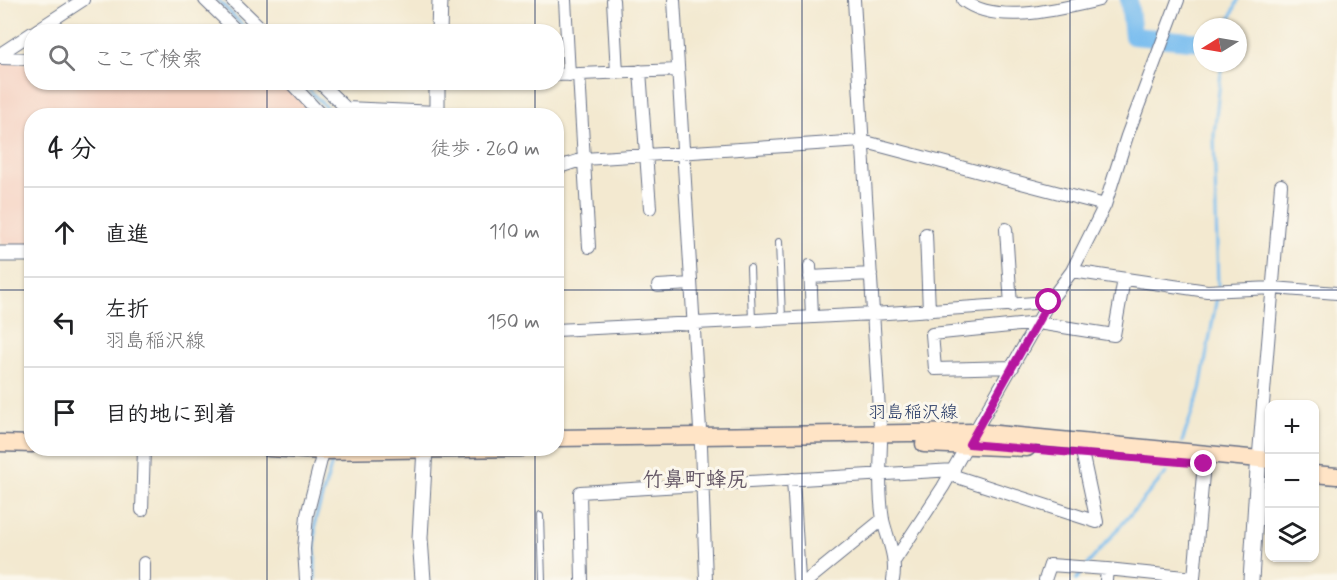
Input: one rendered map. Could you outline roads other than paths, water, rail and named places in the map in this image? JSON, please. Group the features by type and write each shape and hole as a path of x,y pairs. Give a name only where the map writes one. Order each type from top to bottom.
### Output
{"main road":[{"path":"0,433 24,434"},
{"name":"羽島稲沢線","path":"564,438 701,441"},
{"name":"羽島稲沢線","path":"973,438 1204,464 1264,464"},
{"name":"羽島稲沢線","path":"564,448 701,441 973,438 1264,464"},
{"path":"0,443 24,444"},
{"path":"1319,464 1337,465"},
{"path":"1319,474 1337,476"}],"street":[{"path":"46,24 83,0"},
{"path":"205,0 230,24"},
{"path":"232,0 257,24"},
{"path":"439,24 440,0"},
{"path":"565,0 568,75 584,159 589,247"},
{"path":"613,0 617,72"},
{"path":"674,0 701,441 706,580"},
{"path":"854,0 881,438 880,475 883,519 895,560 895,579"},
{"path":"963,0 974,9 1032,15 1098,0"},
{"path":"895,560 973,438 1049,302 1072,271 1105,205 1178,0"},
{"path":"0,56 24,39"},
{"path":"0,56 24,58"},
{"path":"568,75 678,70"},
{"path":"640,71 650,208"},
{"path":"298,90 314,108"},
{"path":"327,90 346,108"},
{"path":"437,90 437,108"},
{"path":"564,165 584,159 862,141 1105,205"},
{"path":"1251,580 1264,464 1281,185"},
{"path":"1006,230 1011,306"},
{"path":"926,234 929,311"},
{"path":"0,254 24,254"},
{"path":"812,317 810,271 871,274"},
{"path":"1072,271 1207,291 1273,288 1337,294"},
{"path":"1013,367 935,369 932,334 1038,323 1114,334 1124,279"},
{"path":"658,286 691,284"},
{"path":"564,330 929,311 1049,302"},
{"path":"582,580 580,492 952,472 1097,522 1082,452"},
{"path":"142,510 144,456"},
{"path":"306,580 304,549 307,514 333,456"},
{"path":"423,580 420,538 424,456"},
{"path":"1045,580 1050,565 1092,567 1106,574 1194,579 1204,464"},
{"path":"793,479 799,580"},
{"path":"808,580 883,519"},
{"path":"144,563 144,580"}],"lane":[{"path":"779,242 782,319"},
{"path":"750,268 752,321"},
{"path":"540,516 542,580"}],"waterway":[{"path":"218,0 241,24"},
{"path":"1129,0 1133,36 1193,41"},
{"path":"1231,18 1238,0"},
{"path":"1218,286 1214,135 1221,72"},
{"path":"309,90 327,108"},
{"path":"1182,442 1200,390 1217,297"},
{"path":"315,580 315,521 334,456"},
{"path":"1087,565 1166,473"},
{"path":"1076,580 1083,570"}],"district":[{"name":"竹鼻町蜂尻","path":"695,480"}]}
